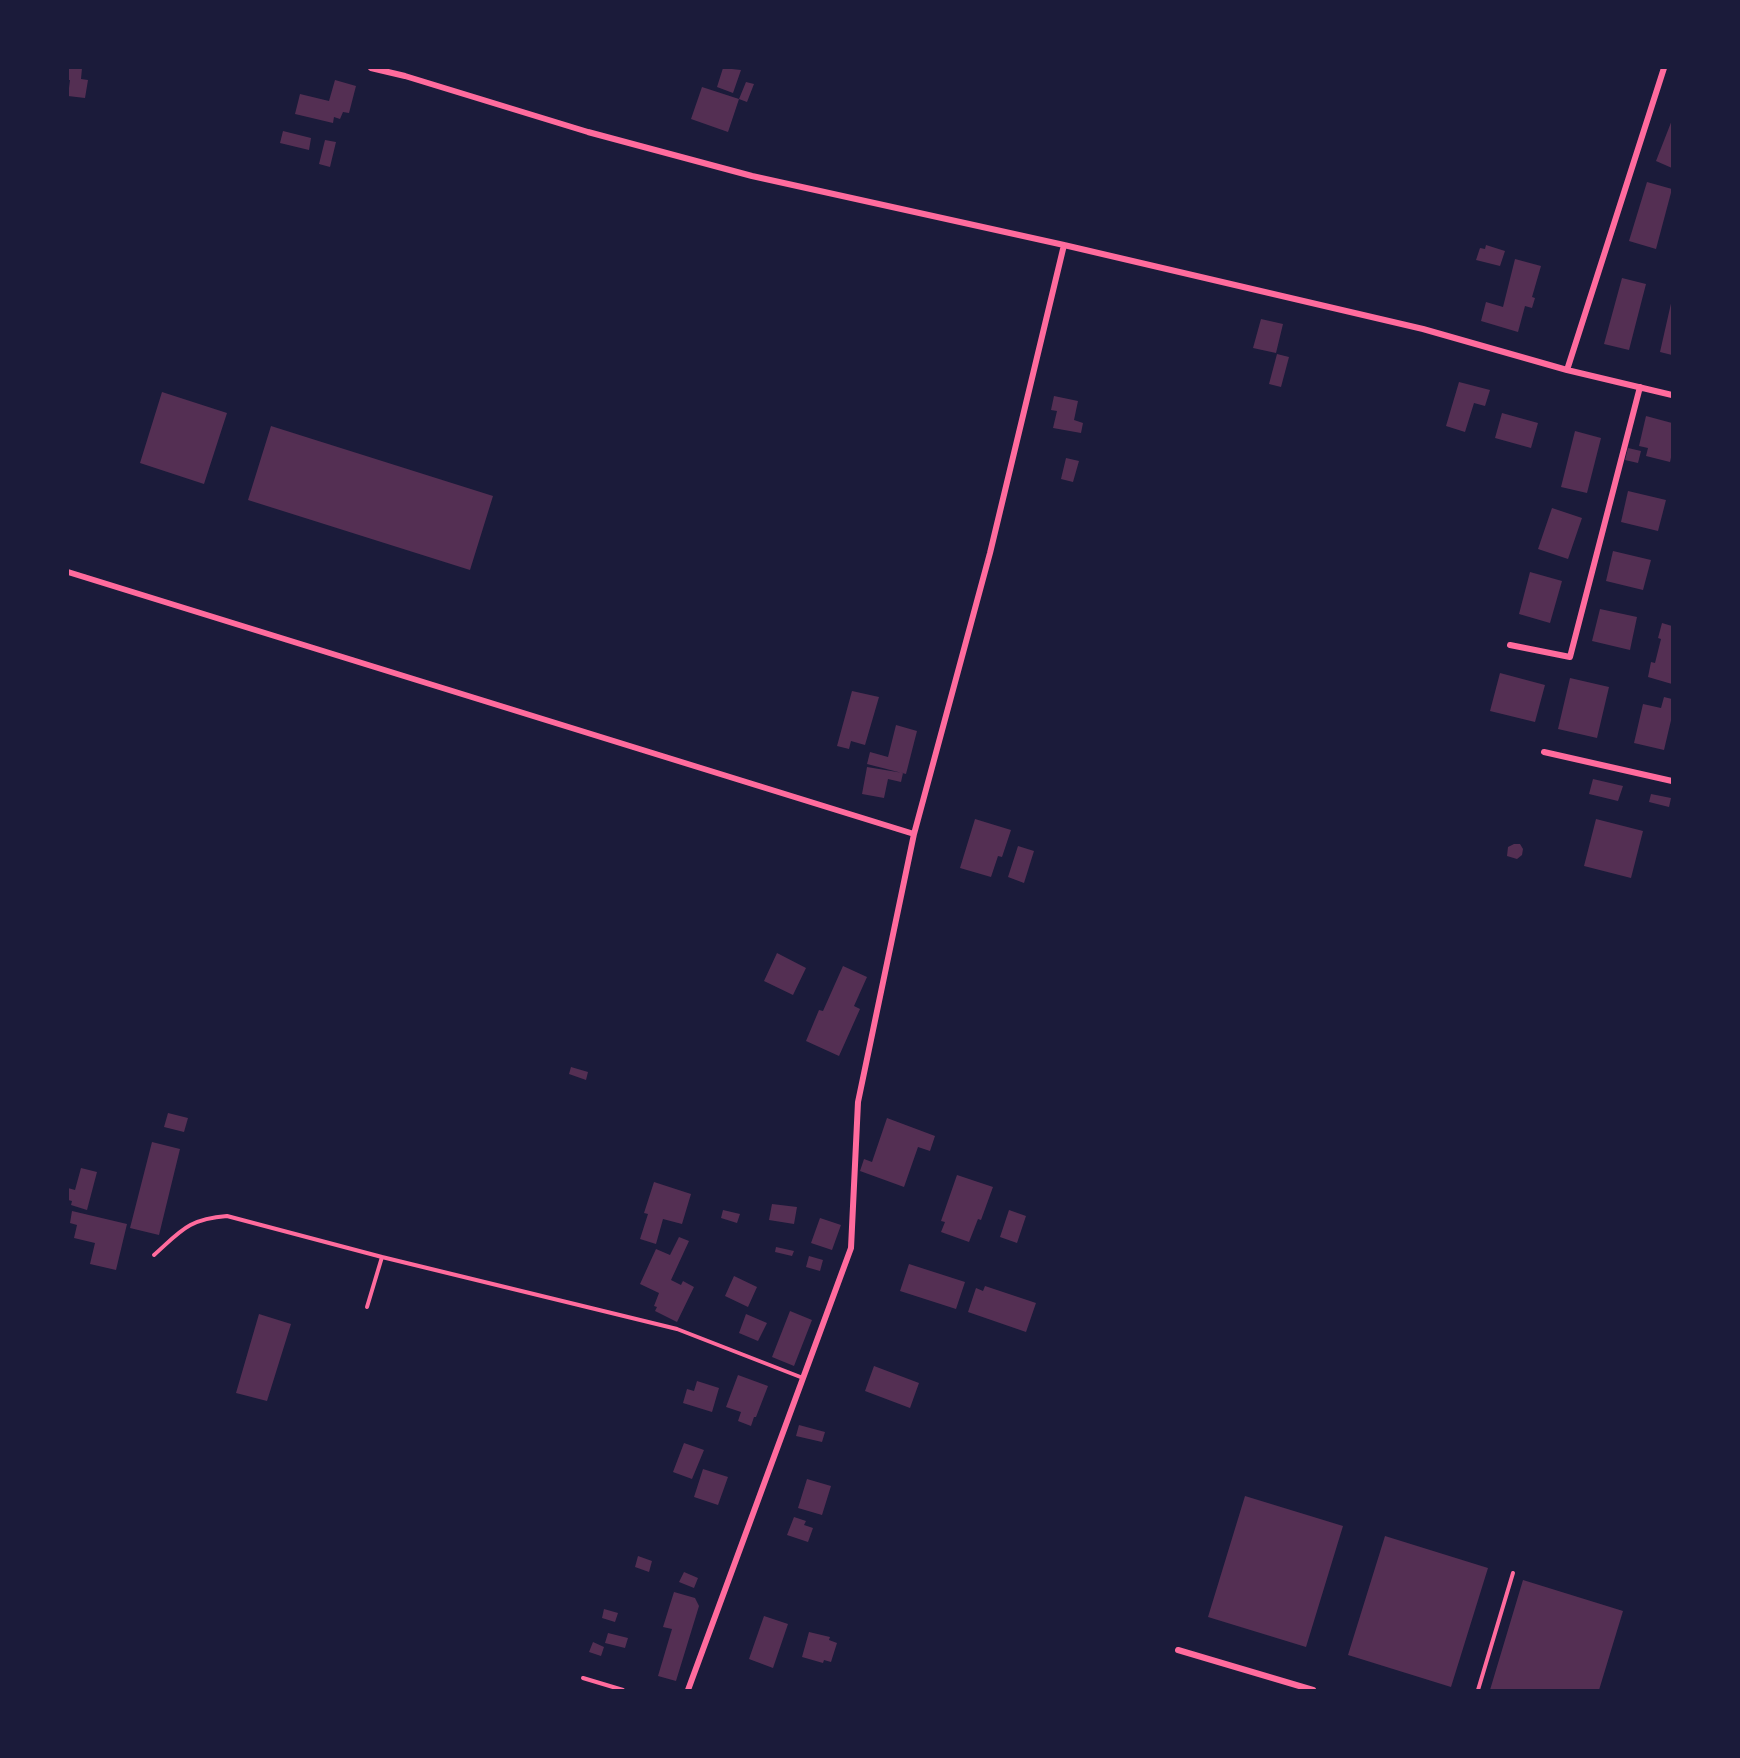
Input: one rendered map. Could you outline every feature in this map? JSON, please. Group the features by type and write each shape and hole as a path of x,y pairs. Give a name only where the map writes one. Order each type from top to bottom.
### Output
{"street":[{"path":"371,68 415,79 588,132 752,176 1064,245 1423,329 1567,370 1672,395"},
{"path":"1567,370 1664,68"},
{"path":"688,1690 851,1248 858,1102 914,834 990,553 1064,245"},
{"path":"1510,645 1570,657 1640,387"},
{"path":"68,572 914,834"},
{"path":"1544,752 1672,781"},
{"path":"1178,1650 1313,1690"}],"lane":[{"path":"154,1255 185,1227 206,1218 227,1216 382,1257 677,1329 803,1378"},
{"path":"367,1307 382,1257"},
{"path":"1478,1690 1514,1573"},
{"path":"583,1678 623,1690"}],"building":[{"path":"68,68 82,68 81,79 88,80 85,98 68,96 70,80 68,80"},
{"path":"723,68 741,70 733,93 717,87"},
{"path":"335,80 356,86 349,113 343,112 340,119 334,117 333,123 295,114 300,94 329,101"},
{"path":"746,82 754,84 747,102 739,99"},
{"path":"702,87 739,99 728,132 691,119"},
{"path":"1672,120 1672,168 1656,161"},
{"path":"283,131 311,138 309,150 280,143"},
{"path":"325,140 336,142 330,167 319,164"},
{"path":"1647,182 1672,189 1656,249 1629,241"},
{"path":"1486,245 1505,251 1500,266 1476,260 1480,248 1485,249"},
{"path":"1515,259 1541,266 1532,297 1535,298 1532,308 1525,306 1518,332 1481,321 1486,302 1503,307"},
{"path":"1622,278 1646,284 1629,350 1604,344"},
{"path":"1672,299 1672,355 1660,352"},
{"path":"1261,319 1283,324 1276,353 1253,348"},
{"path":"1277,354 1289,357 1281,387 1269,384"},
{"path":"1459,382 1490,390 1485,406 1474,403 1465,432 1446,426"},
{"path":"162,392 227,413 204,484 140,463"},
{"path":"1054,396 1078,401 1074,420 1083,423 1081,433 1053,428 1057,411 1051,410"},
{"path":"1502,413 1538,423 1531,448 1495,438"},
{"path":"1646,416 1672,423 1670,462 1646,456 1648,448 1639,446"},
{"path":"271,426 493,496 470,570 248,500"},
{"path":"1575,431 1601,438 1587,493 1561,487"},
{"path":"1628,448 1641,451 1638,463 1625,460"},
{"path":"1066,458 1079,461 1073,482 1061,479"},
{"path":"1628,491 1666,500 1658,531 1621,522"},
{"path":"1552,508 1582,518 1568,559 1538,549"},
{"path":"1613,551 1651,560 1643,590 1606,581"},
{"path":"1530,572 1562,581 1550,623 1519,614"},
{"path":"1600,609 1637,617 1630,650 1592,641"},
{"path":"1662,623 1672,626 1672,684 1648,677 1651,662 1655,663"},
{"path":"1500,673 1545,685 1535,722 1490,711"},
{"path":"1570,678 1609,687 1597,738 1558,729"},
{"path":"852,691 879,697 865,745 851,741 849,749 837,746"},
{"path":"1664,697 1672,699 1672,716 1664,750 1634,743 1643,704 1661,708"},
{"path":"896,725 917,731 906,774 867,764 870,752 888,757"},
{"path":"867,767 903,773 901,782 888,779 884,798 862,794"},
{"path":"1593,779 1623,786 1618,801 1589,794"},
{"path":"1651,794 1671,798 1669,807 1649,802"},
{"path":"975,819 1011,830 1002,857 998,856 991,877 960,868"},
{"path":"1596,819 1643,831 1631,878 1584,866"},
{"path":"1520,844 1523,849 1522,855 1517,859 1507,856 1508,847"},
{"path":"1018,846 1034,851 1024,883 1008,877"},
{"path":"777,953 806,968 793,995 764,981"},
{"path":"843,966 867,977 854,1006 860,1009 839,1056 806,1041 819,1010 823,1011"},
{"path":"571,1067 588,1072 586,1080 569,1074"},
{"path":"168,1113 188,1118 184,1132 164,1127"},
{"path":"887,1118 935,1136 930,1151 918,1147 904,1187 860,1171 864,1159 872,1162"},
{"path":"152,1142 180,1149 159,1235 130,1228"},
{"path":"81,1168 97,1172 87,1210 71,1205 72,1201 68,1200 68,1188 75,1190"},
{"path":"957,1175 993,1187 981,1220 978,1219 969,1242 941,1232 945,1222 941,1221"},
{"path":"654,1182 691,1194 682,1224 663,1219 656,1244 640,1239 648,1214 644,1213"},
{"path":"772,1204 797,1207 794,1224 769,1220"},
{"path":"723,1210 740,1214 737,1223 721,1218"},
{"path":"1009,1210 1026,1216 1017,1243 1000,1237"},
{"path":"72,1211 127,1224 116,1270 90,1264 95,1243 74,1238 77,1225 70,1223"},
{"path":"820,1218 841,1225 832,1250 811,1243"},
{"path":"679,1237 689,1241 671,1280 681,1285 683,1281 694,1287 677,1322 655,1311 657,1307 654,1306 659,1293 640,1284 656,1249 670,1255"},
{"path":"776,1247 794,1251 792,1256 775,1252"},
{"path":"809,1256 823,1260 820,1271 806,1267"},
{"path":"909,1264 965,1282 956,1309 900,1291"},
{"path":"734,1276 757,1287 748,1307 725,1296"},
{"path":"985,1286 1036,1303 1026,1332 968,1312 976,1288 983,1291"},
{"path":"790,1311 812,1320 794,1366 772,1357"},
{"path":"259,1314 291,1324 267,1401 236,1393"},
{"path":"746,1314 767,1323 758,1341 739,1333"},
{"path":"874,1366 919,1383 910,1408 865,1391"},
{"path":"738,1375 768,1386 751,1426 738,1421 741,1412 726,1407"},
{"path":"697,1381 719,1388 712,1412 683,1403 687,1389 694,1391"},
{"path":"799,1425 825,1432 822,1442 796,1436"},
{"path":"684,1443 704,1450 692,1479 673,1472"},
{"path":"703,1469 728,1477 718,1505 694,1497"},
{"path":"807,1479 831,1486 822,1515 798,1508"},
{"path":"1245,1496 1343,1526 1306,1647 1208,1617"},
{"path":"794,1517 806,1521 804,1525 813,1528 808,1542 787,1535"},
{"path":"1385,1536 1488,1568 1451,1687 1348,1655"},
{"path":"638,1556 652,1561 649,1572 635,1567"},
{"path":"684,1572 698,1578 694,1588 679,1582"},
{"path":"1523,1580 1623,1611 1599,1690 1490,1690"},
{"path":"674,1592 695,1598 699,1606 676,1681 658,1676 672,1629 663,1627"},
{"path":"604,1609 618,1613 615,1622 602,1618"},
{"path":"764,1616 788,1624 773,1668 749,1659"},
{"path":"809,1632 830,1637 829,1640 837,1643 831,1662 824,1660 823,1663 802,1657"},
{"path":"608,1633 628,1638 625,1648 605,1643"},
{"path":"593,1642 604,1647 601,1656 589,1652"}]}
